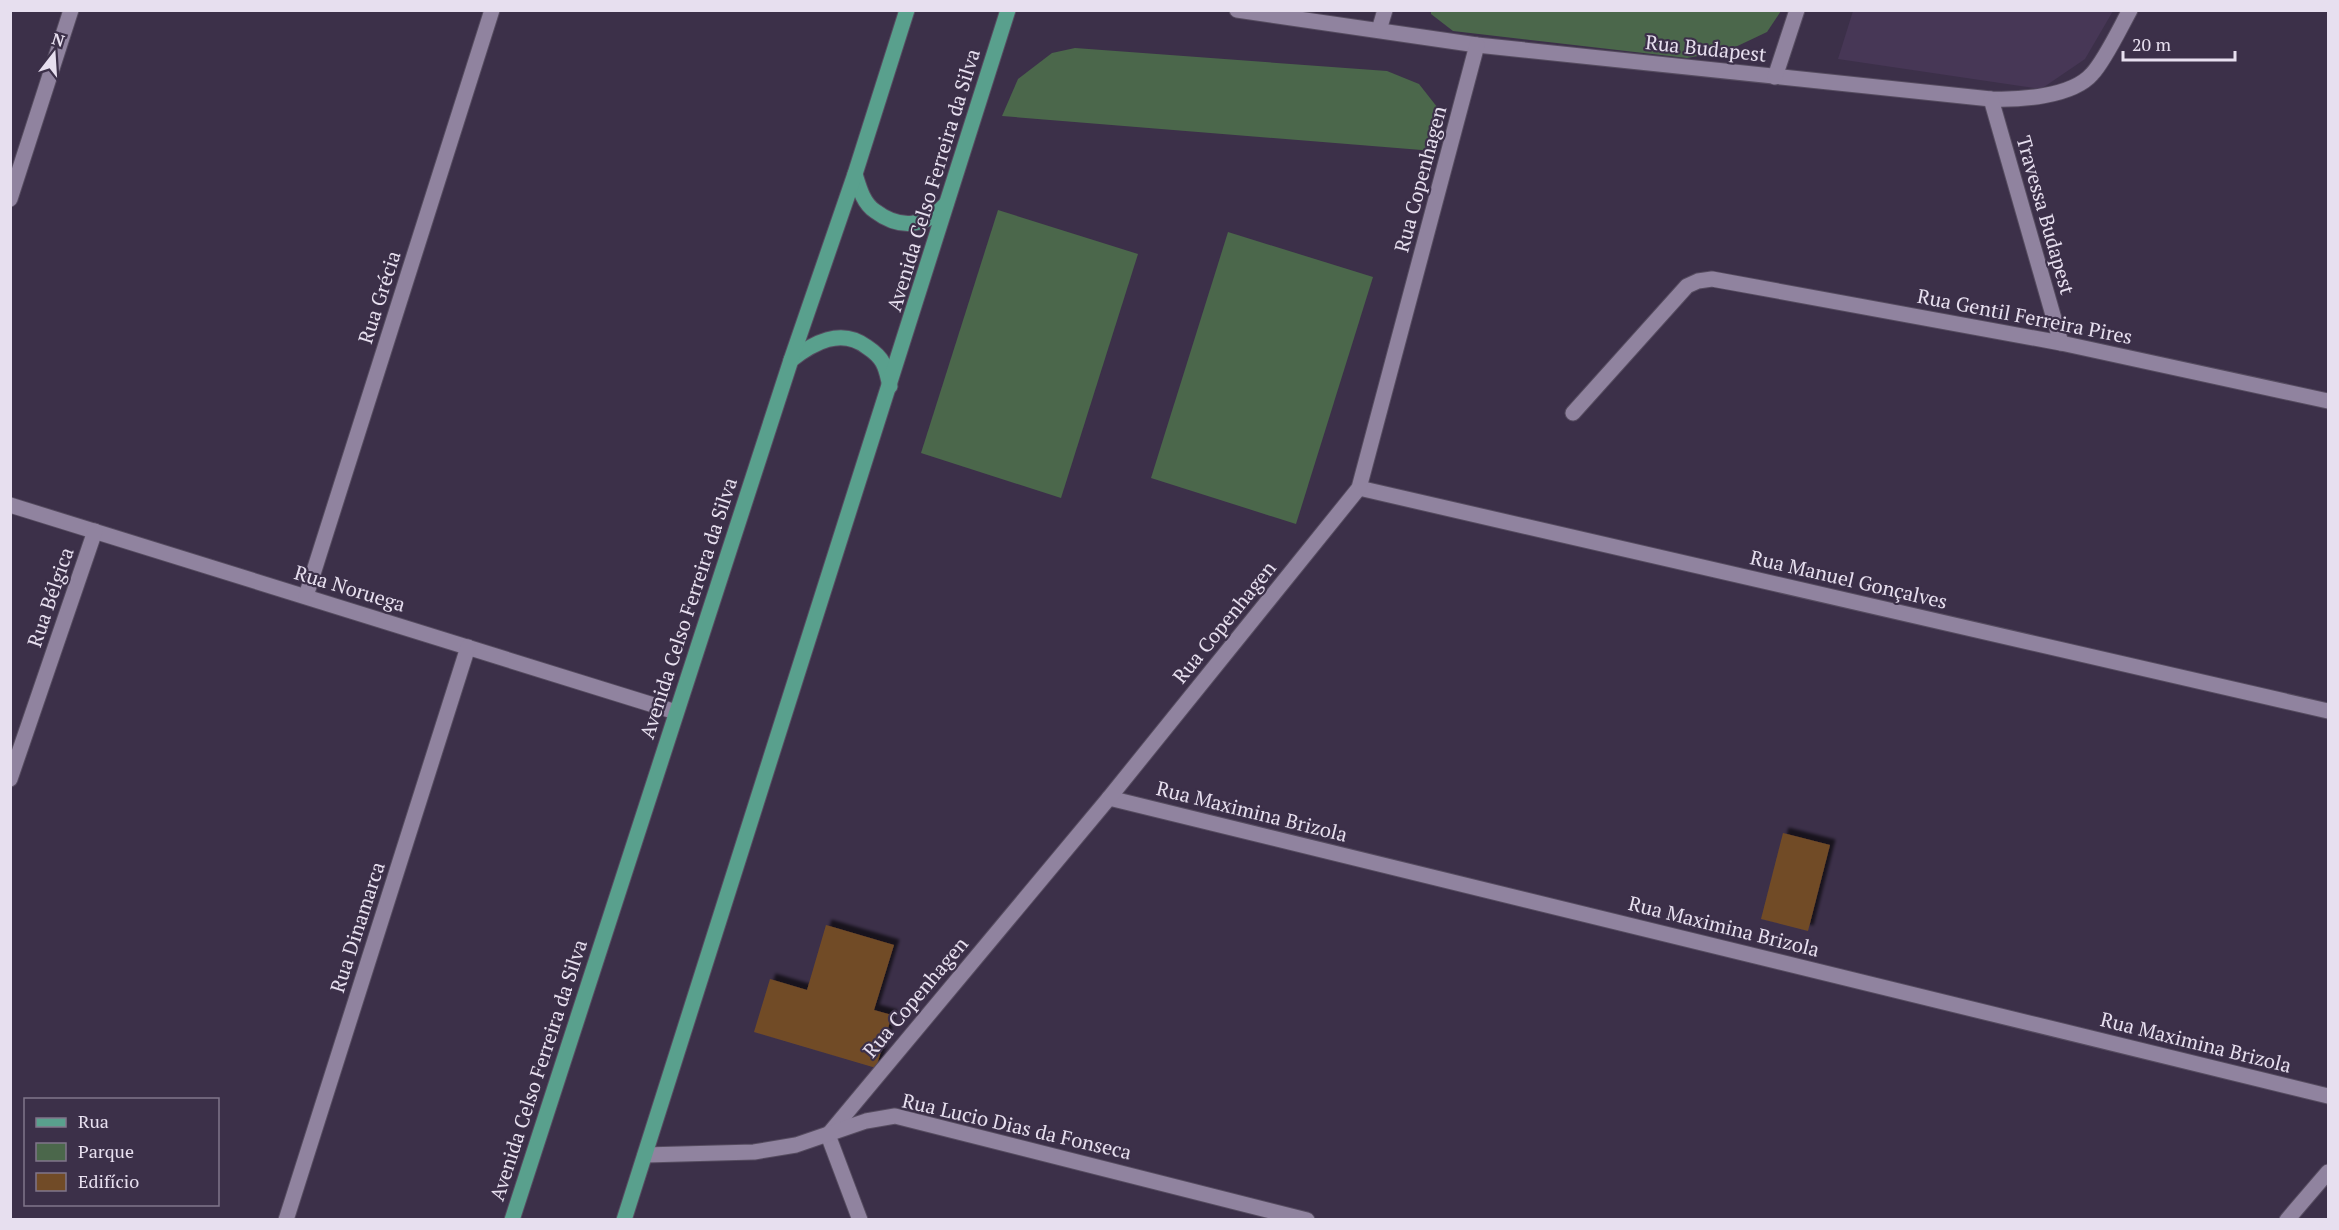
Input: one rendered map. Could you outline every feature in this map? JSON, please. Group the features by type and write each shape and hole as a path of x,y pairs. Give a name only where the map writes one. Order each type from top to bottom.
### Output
{"main road":[{"name":"Avenida Celso Ferreira da Silva","path":"512,1220 907,10"},
{"name":"Avenida Celso Ferreira da Silva","path":"624,1220 1008,10"},
{"path":"855,174 863,197 874,211 909,224 921,223 934,217 949,200"},
{"path":"791,360 809,346 827,339 851,338 861,342 883,363 890,386"}],"street":[{"path":"10,199 71,10"},
{"name":"Rua Grécia","path":"306,597 492,10"},
{"name":"Rua Budapest","path":"1237,10 1477,45 1991,99 2024,100 2071,87 2092,75 2130,10"},
{"path":"1379,30 1385,10"},
{"path":"1775,76 1797,10"},
{"name":"Rua Copenhagen","path":"828,1135 1109,798 1359,489 1477,45"},
{"name":"Travessa Budapest","path":"1991,99 2061,343"},
{"name":"Rua Gentil Ferreira Pires","path":"1573,413 1687,286 1698,281 1712,279 2061,343 2328,401"},
{"name":"Rua Manuel Gonçalves","path":"1359,489 2328,711"},
{"name":"Rua Noruega","path":"10,505 676,712"},
{"name":"Rua Bélgica","path":"10,779 95,531"},
{"name":"Rua Dinamarca","path":"286,1220 468,646"},
{"name":"Rua Maximina Brizola","path":"1109,798 2328,1096"},
{"name":"Rua Lucio Dias da Fonseca","path":"645,1155 754,1152 796,1145 866,1121 895,1116 1307,1220"},
{"path":"828,1135 860,1220"},
{"path":"2287,1220 2328,1172"}],"shaded area":[{"path":"1853,11 2113,11 2085,59 2041,89 1838,59"}],"green space":[{"path":"1431,10 1781,11 1767,32 1727,51 1687,58 1453,31 1431,14"},
{"path":"1075,48 1387,71 1419,84 1441,112 1434,151 1002,116 1018,79 1052,53"},
{"path":"998,210 1138,254 1061,498 921,453"},
{"path":"1228,232 1373,277 1296,524 1151,478"}],"building":[{"path":"1783,833 1830,845 1808,931 1761,919"},
{"path":"826,925 894,945 874,1010 892,1015 876,1068 754,1032 770,979 807,990"}]}
